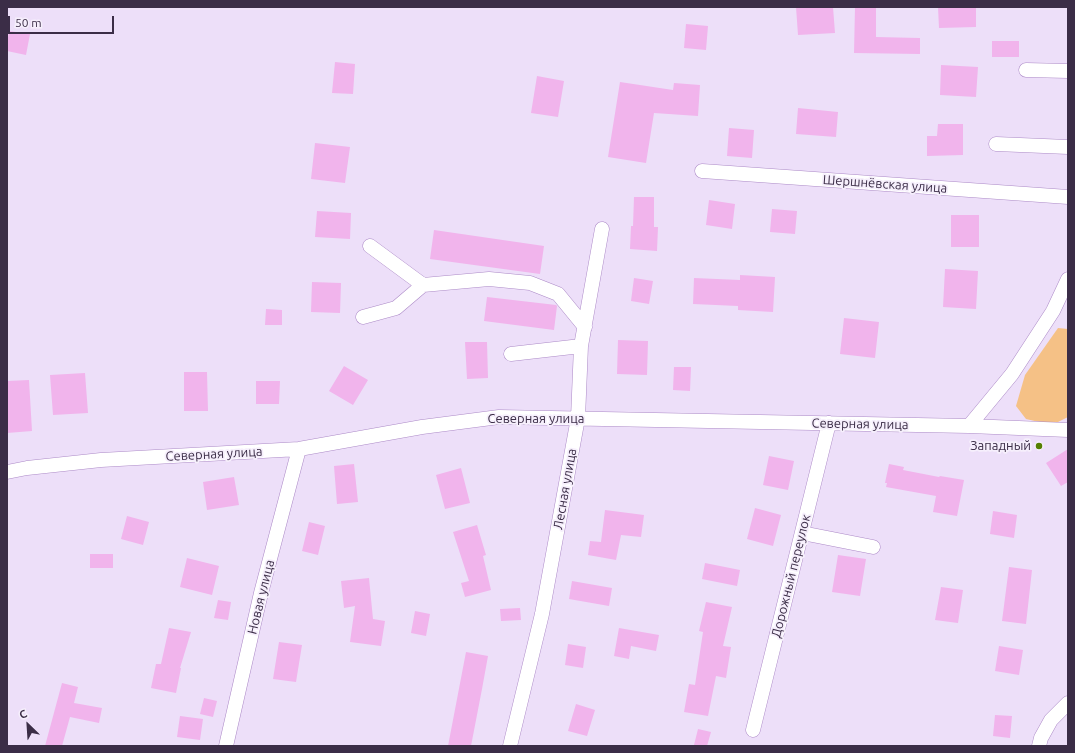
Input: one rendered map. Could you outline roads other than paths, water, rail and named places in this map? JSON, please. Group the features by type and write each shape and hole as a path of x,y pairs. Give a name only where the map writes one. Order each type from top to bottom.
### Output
{"street":[{"path":"1026,70 1068,71"},
{"path":"996,144 1068,147"},
{"name":"Шершнёвская улица","path":"702,171 1068,197"},
{"name":"Лесная улица","path":"510,746 542,614 578,418 581,346 602,229"},
{"path":"370,246 423,285"},
{"path":"363,317 396,308 423,285 489,279 530,283 558,294 585,327"},
{"path":"969,426 1012,374 1053,310 1068,279"},
{"path":"511,354 581,346"},
{"name":"Северная улица","path":"7,472 27,468 101,460 299,449 422,427 499,417 969,426 1068,430"},
{"name":"Дорожный переулок","path":"753,730 829,423"},
{"name":"Новая улица","path":"226,746 261,593 299,449"},
{"path":"802,533 873,547"},
{"path":"1039,746 1041,738 1051,720 1068,703"}],"place":[{"name":"Западный","path":"1039,446"}]}
